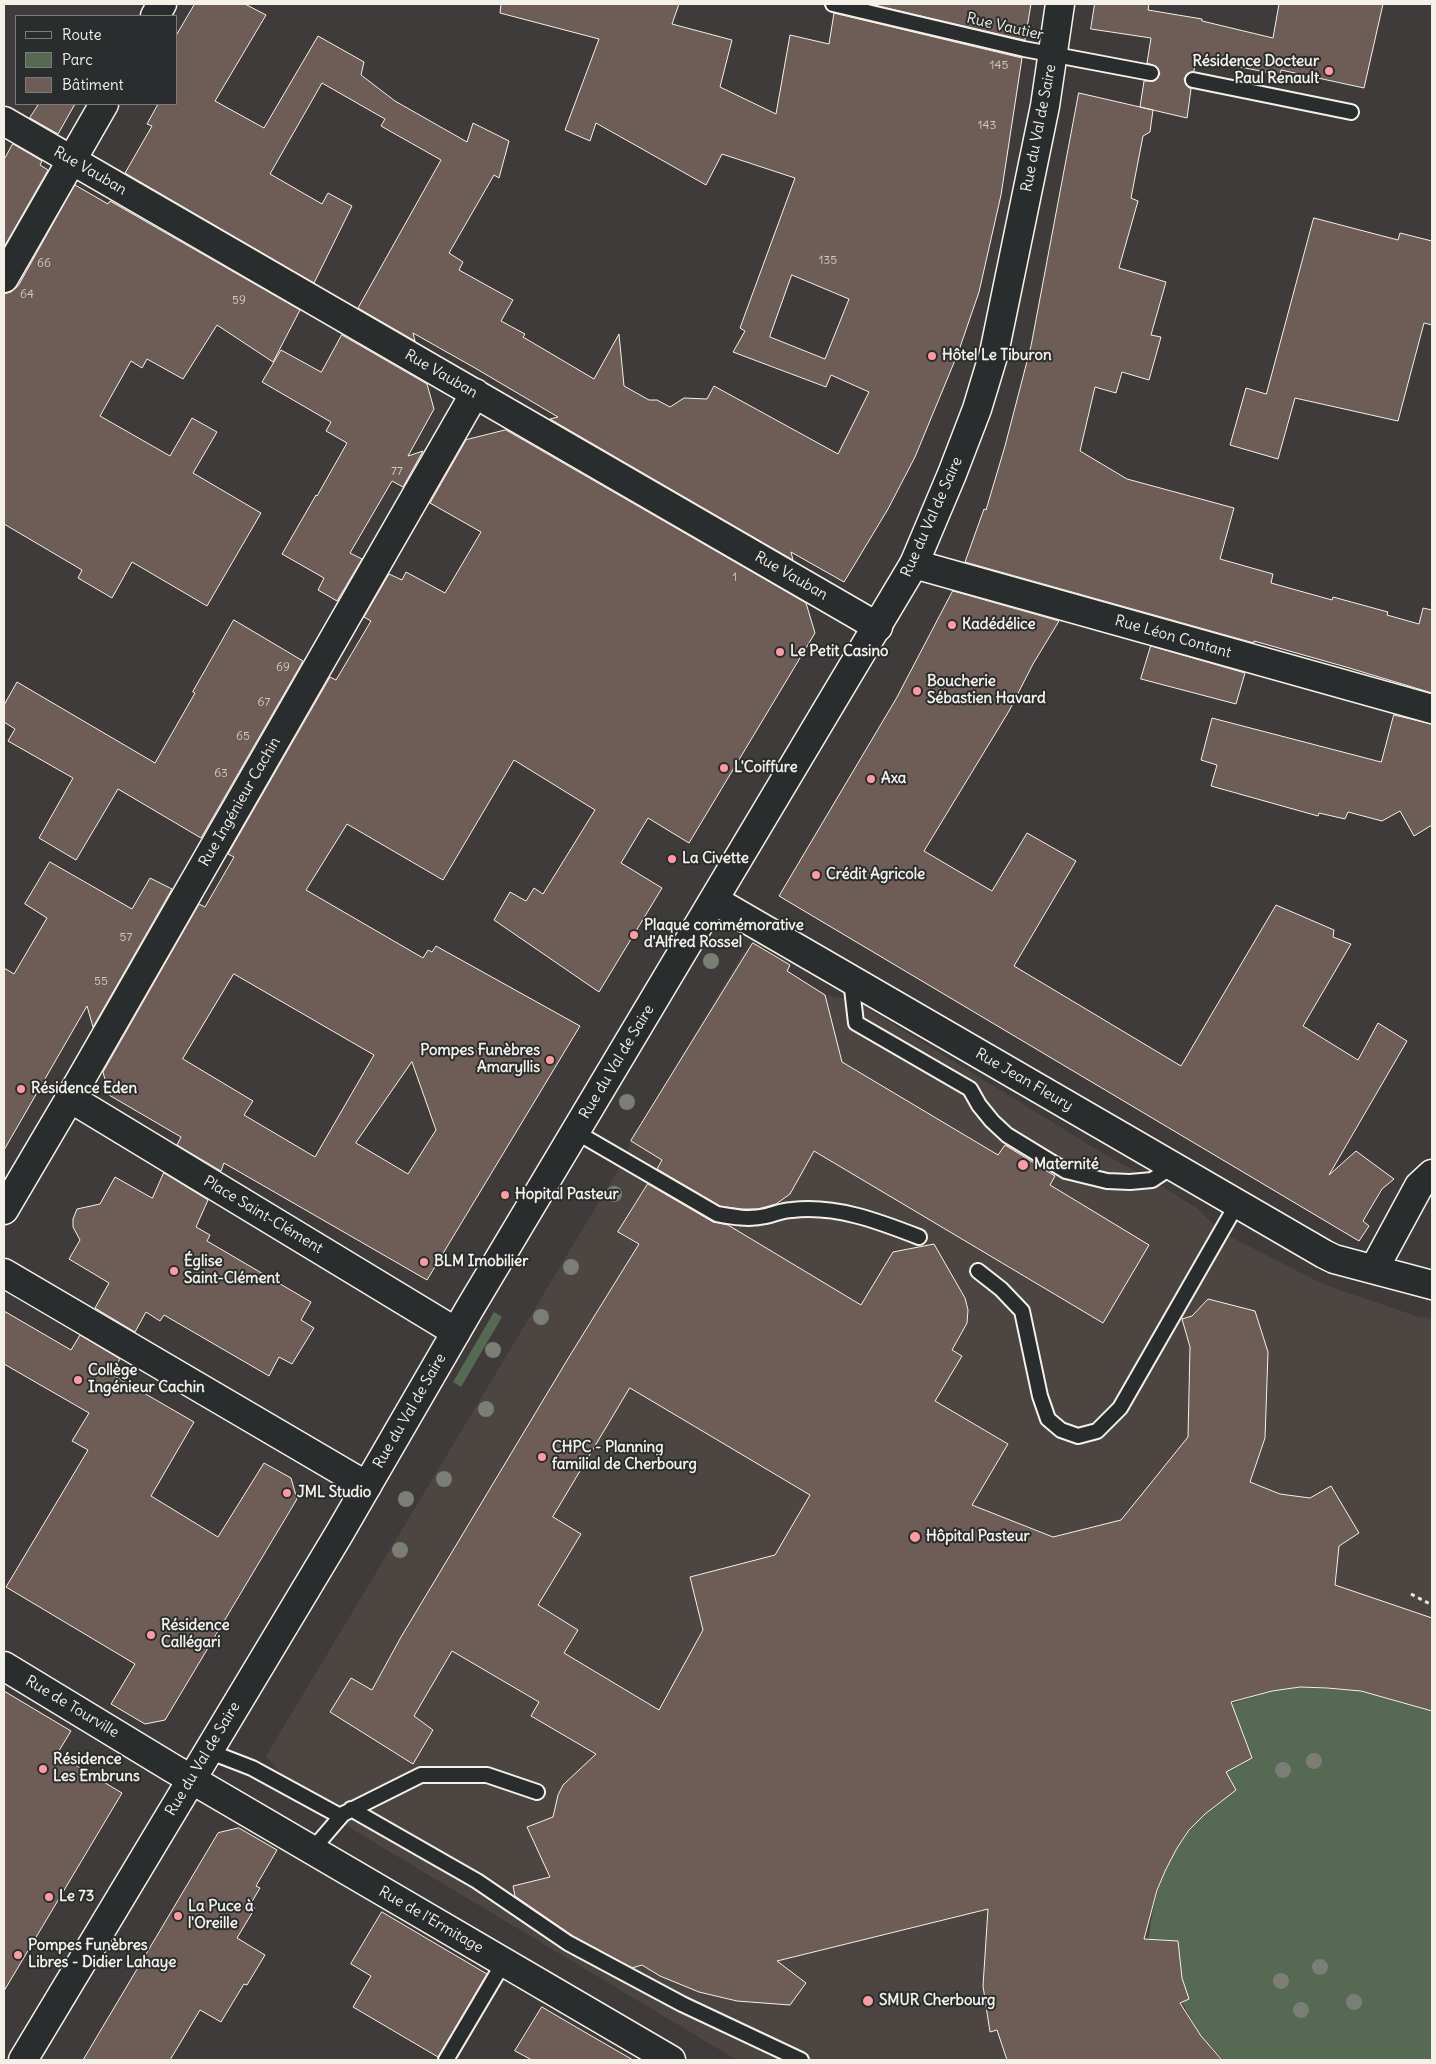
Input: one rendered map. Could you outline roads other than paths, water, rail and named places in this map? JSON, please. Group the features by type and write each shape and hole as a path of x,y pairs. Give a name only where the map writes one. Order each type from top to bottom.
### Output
{"street":[{"path":"156,15 162,4"},
{"name":"Rue du Val de Saire","path":"23,2060 367,1486 456,1332 914,564 977,409 994,353 1045,106 1060,4"},
{"path":"4,278 103,105"},
{"name":"Rue Vauban","path":"4,121 878,627"},
{"name":"Rue Ingénieur Cachin","path":"4,1210 475,393"},
{"name":"Rue Léon Contant","path":"914,564 1432,709"},
{"name":"Rue Jean Fleury","path":"714,900 1334,1259 1432,1285"},
{"name":"Place Saint-Clément","path":"70,1098 456,1332"},
{"path":"1374,1269 1419,1186 1432,1174"},
{"path":"4,1273 367,1486"},
{"name":"Rue de Tourville","path":"4,1666 191,1779"},
{"name":"Rue de l'Ermitage","path":"191,1779 671,2060"}],"lane":[{"name":"Rue Vautier","path":"833,4 1052,54 1151,73"},
{"path":"1193,80 1351,112"},
{"path":"851,979 856,1023 970,1088 979,1105 1007,1135 1066,1171 1107,1181 1130,1182 1152,1180 1173,1166"},
{"path":"576,1132 717,1214 743,1218 764,1217 790,1210 810,1209 844,1212 881,1222 918,1237"},
{"path":"978,1271 1001,1289 1022,1311 1040,1396 1048,1419 1061,1430 1078,1436 1088,1434 1097,1431 1120,1408 1237,1204"},
{"path":"208,1751 252,1768 346,1813 477,1881 568,1943 682,2004 801,2060"},
{"path":"312,1850 346,1813 421,1776 487,1775 537,1792"},
{"path":"446,2060 504,1962"}],"place":[{"name":"Résidence Docteur Paul Renault","path":"1329,71"},
{"name":"Hôtel Le Tiburon","path":"932,356"},
{"name":"Kadédélice","path":"952,625"},
{"name":"Le Petit Casino","path":"780,652"},
{"name":"Boucherie Sébastien Havard","path":"917,691"},
{"name":"L'Coiffure","path":"724,768"},
{"name":"Axa","path":"871,779"},
{"name":"La Civette","path":"672,859"},
{"name":"Crédit Agricole","path":"816,875"},
{"name":"Plaque commémorative d'Alfred Rossel","path":"634,935"},
{"name":"Pompes Funèbres Amaryllis","path":"550,1060"},
{"name":"Résidence Eden","path":"21,1089"},
{"name":"Maternité","path":"1023,1165"},
{"name":"Hopital Pasteur","path":"505,1195"},
{"name":"BLM Imobilier","path":"424,1262"},
{"name":"Église Saint-Clément","path":"174,1271"},
{"name":"Collège Ingénieur Cachin","path":"78,1380"},
{"name":"CHPC - Planning familial de Cherbourg","path":"542,1457"},
{"name":"JML Studio","path":"287,1493"},
{"name":"Hôpital Pasteur","path":"915,1537"},
{"name":"Résidence Callégari","path":"151,1635"},
{"name":"Résidence Les Embruns","path":"43,1769"},
{"name":"Le 73","path":"49,1897"},
{"name":"La Puce à l'Oreille","path":"178,1916"},
{"name":"Pompes Funèbres Libres - Didier Lahaye","path":"18,1955"},
{"name":"SMUR Cherbourg","path":"868,2001"}]}
